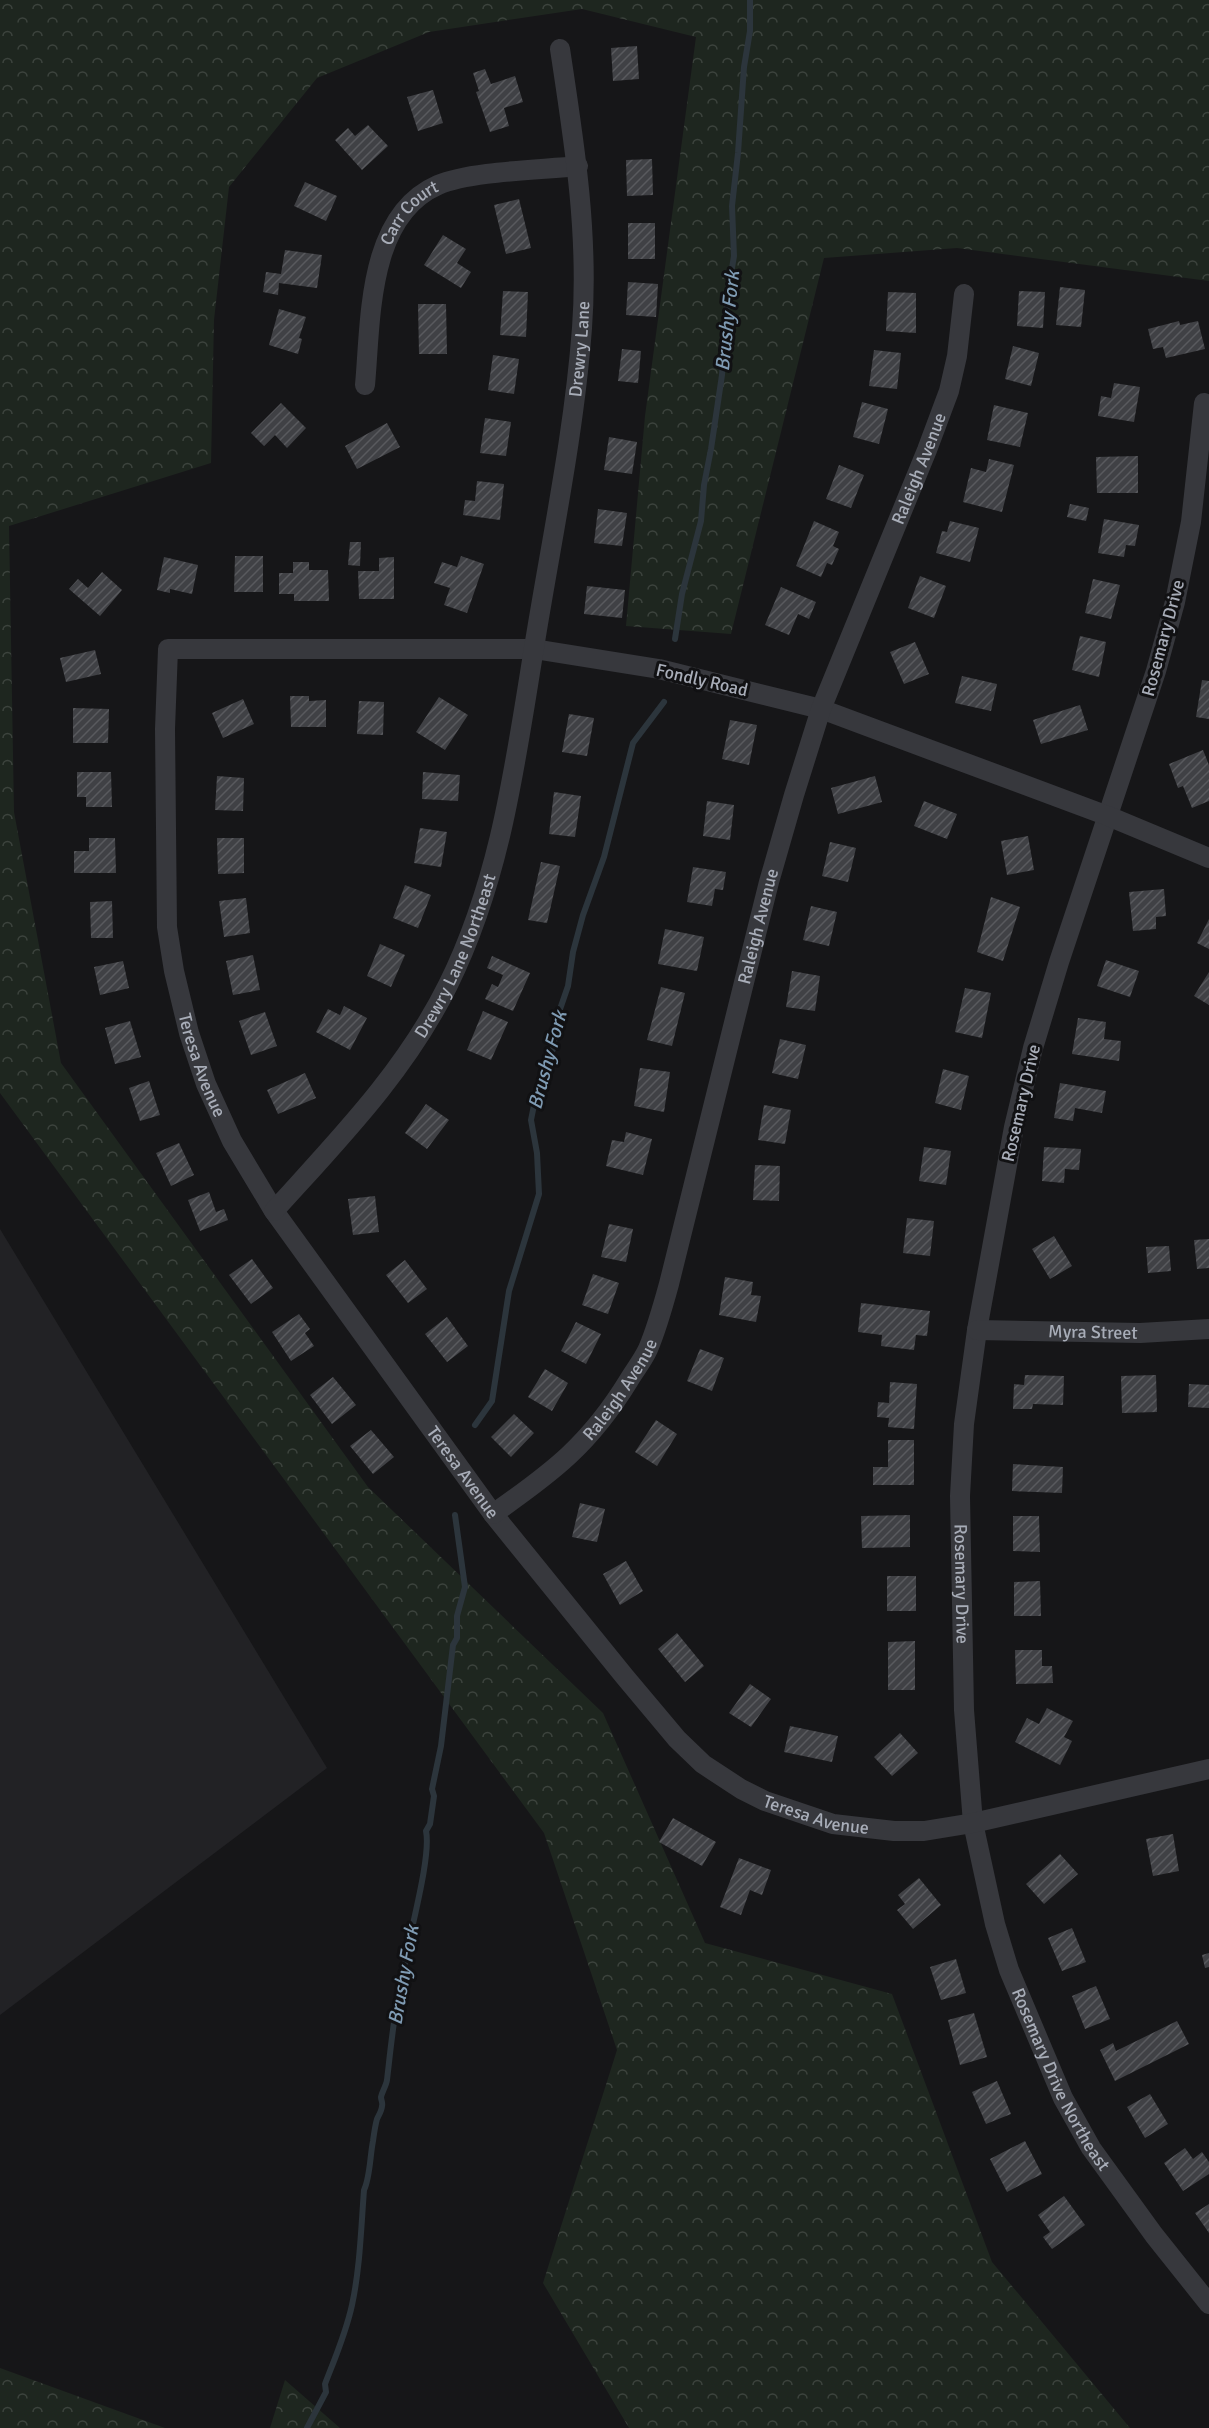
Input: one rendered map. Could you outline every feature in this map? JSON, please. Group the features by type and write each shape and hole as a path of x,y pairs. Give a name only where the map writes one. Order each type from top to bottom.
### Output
{"street":[{"name":"Drewry Lane","path":"534,649 572,416 582,327 583,282 578,166 560,49"},
{"name":"Carr Court","path":"365,385 375,281 383,246 402,215 421,196 444,183 479,176 578,166"},
{"name":"Raleigh Avenue","path":"493,1514 545,1477 573,1453 597,1427 613,1406 654,1335 669,1284 770,882 821,709 949,391 957,356 964,294"},
{"name":"Rosemary Drive","path":"973,1823 964,1710 960,1496 964,1425 977,1330 1014,1126 1033,1048 1059,962 1156,671 1175,602 1191,522 1204,403"},
{"name":"Fondly Road","path":"168,649 534,649 695,676 821,709 1108,816 1209,858"},
{"name":"Teresa Avenue","path":"168,649 165,729 168,927 174,971 189,1033 206,1084 231,1141 274,1211 493,1514 677,1739 703,1764 741,1789 799,1813 833,1824 894,1832 924,1831 973,1823 1209,1769"},
{"name":"Drewry Lane Northeast","path":"274,1211 359,1118 398,1069 423,1031 449,984 474,926 494,866 510,796 534,649"},
{"name":"Myra Street","path":"977,1330 1140,1333 1209,1329"},
{"name":"Rosemary Drive Northeast","path":"973,1823 995,1924 1009,1970 1063,2097 1090,2148 1154,2235 1209,2304"}],"shaded area":[{"path":"0,1229 327,1768 0,2015"}],"green space":[{"path":"0,0 1209,0 1209,281 957,248 824,258 731,634 626,626 645,416 696,37 582,9 429,32 317,78 229,187 214,320 211,463 9,526 14,812 61,1063 368,1487 603,1713 705,1943 892,1994 992,2262 1130,2428 629,2428 543,2283 617,2050 544,1833 0,1093"},
{"path":"0,2368 165,2428 0,2428"},
{"path":"285,2380 340,2428 270,2428"}],"building":[{"path":"637,46 639,79 613,81 611,48"},
{"path":"485,69 491,84 515,76 523,102 504,108 509,126 490,132 476,92 479,91 473,73"},
{"path":"433,90 443,123 418,131 407,97"},
{"path":"368,125 388,146 362,170 335,140 348,128 355,136"},
{"path":"652,159 653,195 627,196 626,160"},
{"path":"305,182 337,196 326,221 294,206"},
{"path":"519,199 531,248 506,254 494,205"},
{"path":"628,223 655,223 655,259 628,259"},
{"path":"443,235 466,249 457,263 471,272 461,288 424,265"},
{"path":"285,250 322,255 317,288 279,283 278,295 263,292 266,272 281,274"},
{"path":"628,282 658,284 656,317 626,315"},
{"path":"1060,287 1085,290 1081,327 1056,325"},
{"path":"503,291 528,292 526,337 500,335"},
{"path":"1019,291 1045,292 1043,328 1017,326"},
{"path":"888,292 916,293 916,333 886,331"},
{"path":"418,304 446,304 447,354 419,354"},
{"path":"279,309 306,317 299,338 302,339 298,354 269,345"},
{"path":"1179,321 1180,325 1198,321 1205,349 1166,358 1163,347 1153,349 1148,329"},
{"path":"1013,346 1039,353 1031,386 1005,379"},
{"path":"622,349 641,351 638,383 618,381"},
{"path":"874,350 901,353 897,389 869,386"},
{"path":"493,355 519,359 514,394 488,390"},
{"path":"1114,383 1140,387 1134,422 1098,416 1101,396 1111,398"},
{"path":"862,402 888,409 879,444 853,437"},
{"path":"281,403 306,428 287,448 275,435 264,446 251,433"},
{"path":"994,405 1028,413 1020,447 987,440"},
{"path":"485,418 511,422 506,456 480,453"},
{"path":"387,423 400,447 357,469 345,446"},
{"path":"609,437 637,442 632,474 604,470"},
{"path":"1138,456 1138,493 1097,493 1096,457"},
{"path":"989,459 1014,465 1002,512 963,502 971,468 986,472"},
{"path":"839,465 864,475 851,508 826,499"},
{"path":"477,481 504,484 500,520 463,515 465,500 475,501"},
{"path":"1070,504 1089,508 1086,521 1067,517"},
{"path":"598,509 627,513 622,546 594,543"},
{"path":"1104,519 1139,525 1135,546 1126,545 1124,557 1098,553"},
{"path":"814,521 839,532 833,546 839,549 832,565 827,563 821,577 796,566"},
{"path":"950,521 979,528 970,562 936,553 942,531 947,532"},
{"path":"350,542 361,542 360,566 348,565"},
{"path":"235,556 263,556 263,592 234,592"},
{"path":"461,556 484,564 467,613 444,605 450,588 434,583 442,562 457,567"},
{"path":"164,557 198,565 192,594 170,589 170,593 157,590"},
{"path":"394,557 394,599 359,599 358,571 379,571 379,558"},
{"path":"293,562 309,562 309,570 328,570 329,601 294,601 294,594 279,594 279,573 293,573"},
{"path":"102,572 122,590 100,616 69,589 78,579 88,588"},
{"path":"920,576 946,586 934,618 908,608"},
{"path":"1093,579 1120,585 1111,619 1085,613"},
{"path":"587,586 625,590 622,618 584,614"},
{"path":"781,587 816,602 809,619 798,614 789,635 765,625"},
{"path":"1080,636 1106,642 1099,677 1072,670"},
{"path":"915,642 929,674 904,684 890,652"},
{"path":"95,650 101,674 66,682 60,658"},
{"path":"962,676 997,684 991,711 955,703"},
{"path":"1202,680 1209,681 1209,719 1196,717"},
{"path":"290,696 309,696 309,701 326,700 326,727 291,727"},
{"path":"439,697 468,715 445,750 416,732"},
{"path":"243,699 254,724 223,738 212,713"},
{"path":"359,701 384,702 383,735 357,734"},
{"path":"1080,705 1088,730 1041,744 1033,720"},
{"path":"73,708 109,709 108,743 73,743"},
{"path":"569,714 594,718 587,756 562,752"},
{"path":"730,720 757,725 749,765 722,759"},
{"path":"1203,750 1209,765 1209,801 1192,808 1183,786 1178,788 1169,764"},
{"path":"77,772 111,772 112,807 86,807 86,797 77,797"},
{"path":"423,772 460,775 458,801 422,799"},
{"path":"217,776 244,778 243,811 215,810"},
{"path":"875,776 882,802 838,814 831,788"},
{"path":"554,792 581,796 575,837 549,834"},
{"path":"707,801 734,805 730,840 703,836"},
{"path":"924,801 957,814 947,839 914,826"},
{"path":"420,828 447,832 441,867 414,863"},
{"path":"1028,836 1034,870 1007,875 1001,841"},
{"path":"89,838 115,838 116,873 74,873 74,851 89,851"},
{"path":"217,838 244,838 244,873 218,874"},
{"path":"830,842 856,848 848,882 822,876"},
{"path":"541,862 560,866 547,923 528,920"},
{"path":"693,867 726,872 723,890 715,889 712,906 687,902"},
{"path":"405,885 431,895 418,928 393,918"},
{"path":"1164,889 1166,916 1156,917 1156,929 1133,931 1129,892"},
{"path":"991,897 1020,907 1003,961 977,952"},
{"path":"246,898 250,933 224,937 219,901"},
{"path":"112,901 113,938 91,938 90,902"},
{"path":"811,906 837,912 829,946 803,940"},
{"path":"1209,919 1209,949 1197,943"},
{"path":"665,929 704,937 697,971 658,964"},
{"path":"380,944 405,955 391,987 367,976"},
{"path":"253,955 260,990 233,995 226,961"},
{"path":"492,956 530,973 513,1011 485,999 492,984 498,987 503,975 487,968"},
{"path":"1106,960 1139,971 1130,997 1097,986"},
{"path":"123,961 129,988 100,995 94,967"},
{"path":"792,971 820,976 815,1011 786,1007"},
{"path":"1209,972 1209,1005 1194,996"},
{"path":"661,987 685,993 672,1046 647,1040"},
{"path":"965,988 991,993 982,1038 955,1032"},
{"path":"344,1006 367,1018 350,1050 316,1032 328,1009 340,1015"},
{"path":"483,1011 508,1022 491,1060 467,1050"},
{"path":"265,1012 277,1046 251,1055 239,1021"},
{"path":"1078,1018 1106,1022 1104,1039 1121,1041 1119,1061 1072,1054"},
{"path":"130,1021 141,1057 115,1064 105,1028"},
{"path":"780,1039 806,1045 798,1079 772,1073"},
{"path":"640,1068 670,1072 664,1112 634,1106"},
{"path":"943,1069 969,1076 961,1110 935,1103"},
{"path":"305,1073 316,1098 278,1114 267,1090"},
{"path":"149,1081 160,1115 140,1121 129,1088"},
{"path":"1060,1083 1106,1091 1102,1113 1075,1108 1073,1121 1054,1118"},
{"path":"426,1104 449,1120 427,1149 405,1133"},
{"path":"764,1105 791,1110 785,1144 758,1140"},
{"path":"626,1132 652,1139 643,1175 606,1166 612,1140 624,1142"},
{"path":"179,1143 194,1175 171,1186 156,1153"},
{"path":"924,1147 951,1151 946,1185 919,1181"},
{"path":"1044,1147 1081,1149 1079,1170 1065,1169 1064,1183 1042,1181"},
{"path":"755,1165 780,1166 779,1201 753,1200"},
{"path":"209,1192 216,1212 224,1209 228,1220 200,1231 188,1200"},
{"path":"375,1196 379,1232 353,1235 348,1199"},
{"path":"907,1218 934,1221 930,1256 903,1253"},
{"path":"609,1224 633,1229 626,1262 601,1257"},
{"path":"1054,1236 1072,1266 1050,1279 1032,1249"},
{"path":"1209,1239 1209,1268 1197,1269 1194,1240"},
{"path":"1169,1246 1171,1271 1148,1273 1146,1247"},
{"path":"252,1259 273,1288 251,1304 229,1275"},
{"path":"405,1260 427,1289 408,1303 386,1275"},
{"path":"593,1274 619,1283 608,1314 582,1305"},
{"path":"725,1277 753,1282 751,1295 761,1296 756,1322 719,1315"},
{"path":"861,1303 930,1311 927,1336 916,1335 914,1350 881,1346 882,1335 858,1332"},
{"path":"299,1314 310,1329 305,1333 314,1346 291,1361 272,1332"},
{"path":"447,1317 468,1346 447,1362 425,1334"},
{"path":"576,1322 601,1334 586,1364 561,1351"},
{"path":"700,1349 724,1358 712,1391 687,1381"},
{"path":"545,1369 568,1383 552,1411 528,1397"},
{"path":"1025,1375 1064,1376 1063,1405 1033,1404 1032,1409 1013,1409 1014,1384 1024,1385"},
{"path":"1156,1375 1157,1412 1122,1413 1121,1376"},
{"path":"333,1377 356,1405 332,1424 310,1395"},
{"path":"890,1382 917,1384 914,1429 888,1427 889,1418 877,1417 878,1402 889,1403"},
{"path":"1189,1384 1209,1385 1209,1408 1188,1407"},
{"path":"514,1414 534,1433 511,1457 491,1437"},
{"path":"656,1420 677,1434 657,1466 635,1452"},
{"path":"371,1430 394,1457 373,1474 350,1446"},
{"path":"888,1440 914,1440 914,1485 873,1485 873,1467 888,1467"},
{"path":"1013,1464 1063,1467 1062,1493 1012,1491"},
{"path":"580,1503 605,1509 597,1542 572,1537"},
{"path":"910,1515 910,1547 862,1548 861,1516"},
{"path":"1013,1516 1039,1516 1040,1552 1013,1551"},
{"path":"626,1561 643,1591 620,1605 603,1574"},
{"path":"887,1576 916,1576 916,1611 887,1611"},
{"path":"1040,1581 1041,1616 1014,1616 1014,1582"},
{"path":"677,1633 704,1666 685,1682 658,1649"},
{"path":"915,1641 915,1690 888,1690 888,1642"},
{"path":"1015,1650 1042,1650 1042,1666 1052,1666 1053,1683 1016,1684"},
{"path":"750,1684 771,1699 751,1727 729,1713"},
{"path":"1047,1708 1073,1721 1064,1737 1072,1741 1060,1765 1015,1742 1027,1718 1039,1724"},
{"path":"790,1726 838,1736 832,1762 784,1752"},
{"path":"900,1733 918,1753 892,1776 874,1757"},
{"path":"673,1818 716,1842 702,1866 659,1842"},
{"path":"1173,1834 1179,1871 1153,1876 1146,1839"},
{"path":"1060,1854 1078,1874 1044,1904 1026,1884"},
{"path":"739,1858 771,1870 762,1895 750,1890 741,1915 720,1907"},
{"path":"919,1878 941,1905 913,1929 897,1910 905,1904 898,1895"},
{"path":"1072,1928 1086,1962 1062,1971 1048,1938"},
{"path":"1209,1953 1209,1967 1205,1968 1202,1955"},
{"path":"956,1959 966,1993 941,2000 930,1967"},
{"path":"1096,1986 1110,2019 1085,2029 1072,1996"},
{"path":"974,2013 987,2057 960,2065 948,2020"},
{"path":"1177,2021 1189,2044 1115,2081 1100,2050 1113,2043 1116,2051"},
{"path":"997,2081 1011,2114 986,2124 972,2092"},
{"path":"1150,2094 1168,2124 1145,2138 1127,2107"},
{"path":"1025,2141 1042,2174 1007,2192 990,2159"},
{"path":"1185,2148 1193,2159 1202,2152 1209,2162 1209,2174 1183,2191 1164,2163"},
{"path":"1064,2196 1085,2225 1052,2249 1043,2237 1050,2232 1038,2215"},
{"path":"1209,2204 1209,2233 1195,2213"}],"waterway":[{"name":"Brushy Fork","path":"675,639 682,594 701,521 704,485 722,375 728,292 734,256 732,206 744,67 750,31 750,0"},
{"name":"Brushy Fork","path":"475,1425 492,1401 509,1291 539,1194 537,1153 531,1120 537,1090 553,1049 558,1015 568,986 573,952 583,915 604,857 633,743 664,702"},
{"name":"Brushy Fork","path":"307,2428 326,2392 325,2384 343,2335 355,2291 364,2190 369,2173 377,2119 382,2108 381,2097 387,2080 395,2016 424,1871 426,1831 430,1824 434,1796 432,1789 441,1746 453,1645 457,1638 457,1616 465,1587 455,1515"}]}
